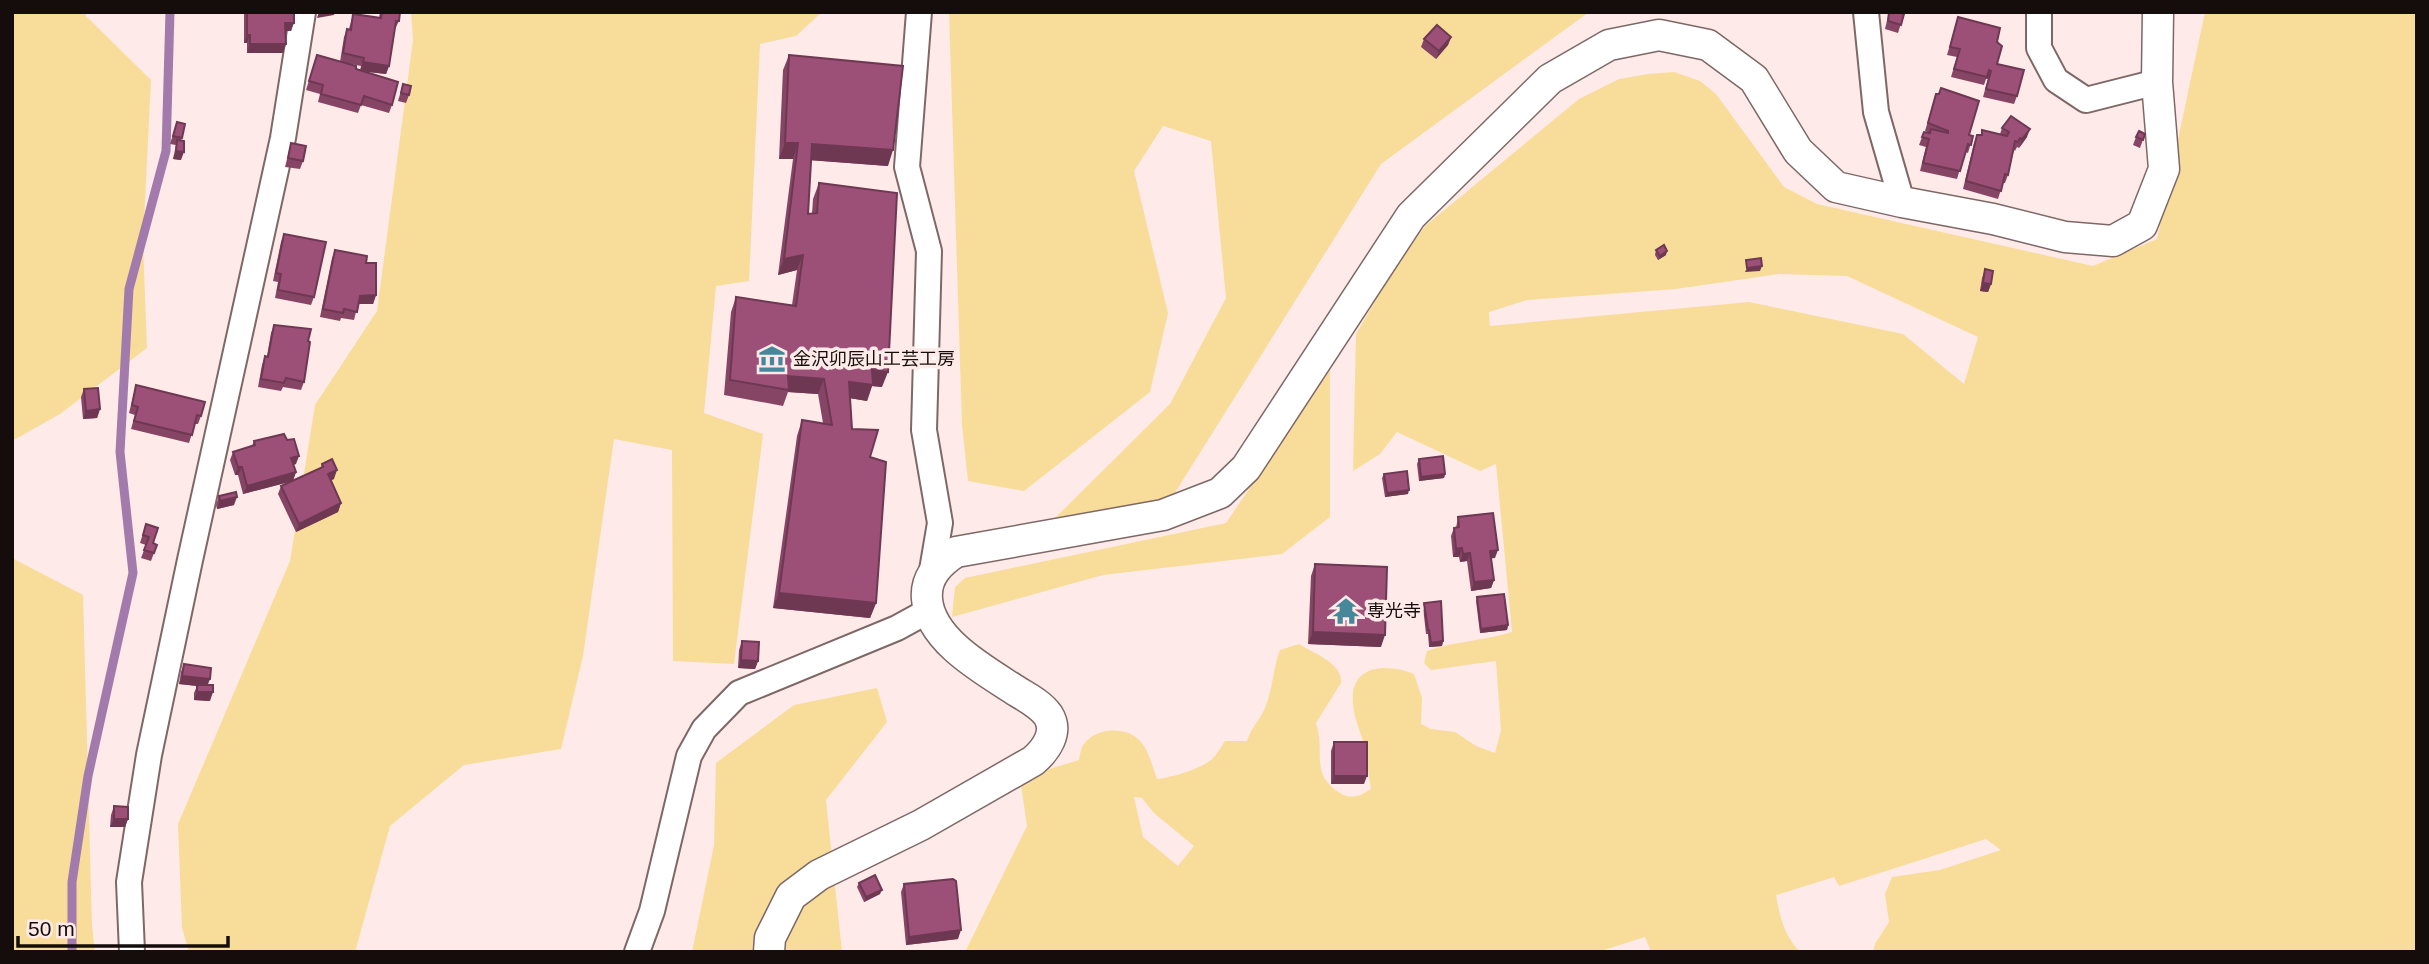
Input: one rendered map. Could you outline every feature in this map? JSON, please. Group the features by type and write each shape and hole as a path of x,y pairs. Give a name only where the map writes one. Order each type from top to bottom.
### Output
{"street":[{"path":"132,952 130,881 149,755 283,138 303,12"},
{"path":"769,952 770,938 791,896 819,875 921,825 1033,761 1047,749 1052,733 1049,716 1035,702 977,665 943,636 928,611 926,592 940,523 924,430 929,251 907,167 919,12"},
{"path":"1866,12 1876,111 1902,202"},
{"path":"2039,12 2039,48 2056,80 2086,100 2157,82"},
{"path":"931,576 941,562 956,552 1163,515 1220,493 1246,468 1411,216 1550,79 1609,45 1659,35 1708,45 1754,79 1798,151 1836,187 1993,219 2065,237 2113,241 2142,225 2164,169 2157,82 2158,12"},
{"path":"637,952 652,911 689,756 704,729 739,693 897,628 928,611"}],"shaded area":[{"path":"12,12 85,12 151,80 143,243 147,348 60,414 12,441"},
{"path":"411,12 822,12 796,36 760,44 749,281 716,286 704,413 763,434 734,664 673,661 672,450 614,439 583,656 561,749 464,765 390,826 355,952 189,952 182,928 178,824 290,561 315,405 377,311 413,40"},
{"path":"949,12 1589,12 1381,164 1166,507 1054,519 1170,404 1226,298 1211,141 1163,126 1134,171 1168,313 1150,392 1024,491 968,481 962,425"},
{"path":"2205,12 2417,12 2417,952 1873,952 1889,922 1885,894 1892,877 1940,870 2001,850 1986,839 1839,886 1834,877 1776,895 1784,925 1800,952 1651,952 1645,937 1598,952 965,952 1027,826 1020,778 1079,760 1082,747 1089,739 1110,731 1125,732 1142,743 1157,779 1200,767 1213,758 1225,741 1247,741 1266,705 1280,650 1299,644 1333,665 1340,676 1341,683 1316,723 1321,770 1330,786 1344,795 1356,796 1371,789 1353,704 1353,691 1363,674 1372,670 1393,668 1414,674 1422,698 1421,724 1431,729 1455,732 1476,746 1495,753 1501,730 1496,661 1431,670 1424,663 1427,651 1512,632 1496,464 1480,471 1397,432 1380,454 1353,471 1356,334 1393,270 1425,226 1579,99 1619,79 1674,72 1700,81 1716,94 1784,187 1817,204 2093,266 2157,239","holes":["1779,274 1847,276 1978,337 1964,384 1903,334 1749,302 1490,326 1489,312 1527,300 1676,289","1134,797 1142,798 1154,813 1194,846 1178,866 1143,837"]},
{"path":"1330,370 1330,517 1282,554 1103,575 952,617 955,587 965,578 1226,523"},
{"path":"12,558 83,595 92,926 95,952 12,952"},
{"path":"877,688 887,722 826,800 842,952 692,952 714,845 716,763 794,705"}],"building":[{"path":"247,12 294,12 294,23 285,23 286,44 250,44 250,35 247,35"},
{"path":"382,12 400,12 399,21 396,21 389,66 363,62 364,58 343,53 353,14 381,18"},
{"path":"1889,12 1904,14 1901,25 1888,21"},
{"path":"1958,17 2000,28 1997,42 2002,46 1997,64 2024,70 2017,96 1986,89 1991,71 1989,70 1987,77 1954,69 1960,49 1950,47"},
{"path":"1437,25 1451,37 1439,51 1424,39"},
{"path":"317,55 398,82 392,105 364,96 361,105 321,94 323,85 309,81"},
{"path":"789,55 903,66 893,150 812,144 808,214 817,213 819,183 897,193 888,372 872,370 873,385 849,382 852,429 878,430 870,457 886,462 876,603 779,593 802,420 832,425 824,379 788,376 789,390 730,380 736,297 796,306 803,255 784,259 798,143 785,143"},
{"path":"403,84 411,86 409,95 401,93"},
{"path":"1941,88 1979,101 1969,135 1973,136 1971,145 1968,144 1960,171 1923,163 1929,139 1922,137 1924,132 1930,133 1931,129 1948,133 1928,123 1936,94 1939,94"},
{"path":"2011,116 2030,129 2022,139 2015,141 2008,175 2005,174 2001,191 1966,181 1977,135 1982,135 1982,130 2007,136 2009,132 2002,128"},
{"path":"177,122 185,124 182,138 173,136"},
{"path":"2139,131 2145,134 2143,140 2136,137"},
{"path":"177,140 184,141 184,152 176,151"},
{"path":"291,143 306,146 303,161 288,158"},
{"path":"284,234 326,242 314,297 278,290 281,274 276,273"},
{"path":"1664,245 1667,251 1660,256 1656,250"},
{"path":"335,250 367,256 366,263 376,263 376,295 360,296 357,312 344,309 343,313 323,309"},
{"path":"1761,258 1762,266 1747,268 1746,260"},
{"path":"1985,269 1993,271 1991,284 1983,283"},
{"path":"274,325 311,329 304,382 286,378 284,383 261,379"},
{"path":"136,385 205,402 201,416 197,415 192,435 134,421 138,407 132,405"},
{"path":"98,388 100,409 86,411 84,389"},
{"path":"284,434 287,440 294,439 299,456 291,458 296,472 247,486 242,467 238,467 233,452 255,445 254,441"},
{"path":"1443,456 1445,474 1421,477 1419,459"},
{"path":"332,459 337,470 328,474 341,503 299,524 281,486 323,467 322,464"},
{"path":"1407,471 1409,490 1387,493 1384,474"},
{"path":"236,492 237,497 220,501 219,496"},
{"path":"1493,513 1498,550 1490,551 1494,580 1474,582 1470,553 1463,554 1462,548 1456,549 1454,528 1459,527 1458,517"},
{"path":"146,524 158,528 153,543 157,545 154,553 144,550 149,537 143,535"},
{"name":"専光寺","path":"1315,564 1387,567 1385,635 1313,632"},
{"path":"1504,594 1508,625 1481,629 1477,597"},
{"path":"1441,601 1443,641 1431,643 1424,603"},
{"path":"742,641 759,642 758,661 741,660"},
{"path":"184,664 211,668 210,679 182,676"},
{"path":"197,685 213,685 213,692 197,692"},
{"path":"1334,742 1367,742 1367,776 1334,776"},
{"path":"114,806 128,807 128,819 114,819"},
{"path":"875,875 882,890 866,897 859,883"},
{"path":"953,879 956,881 961,930 909,937 904,884"}],"waterway":[{"path":"72,952 72,882 88,776 133,573 120,452 129,289 166,151 170,12"}],"place":[{"name":"金沢卯辰山工芸工房","path":"772,359"},
{"name":"専光寺","path":"1346,611"}]}
